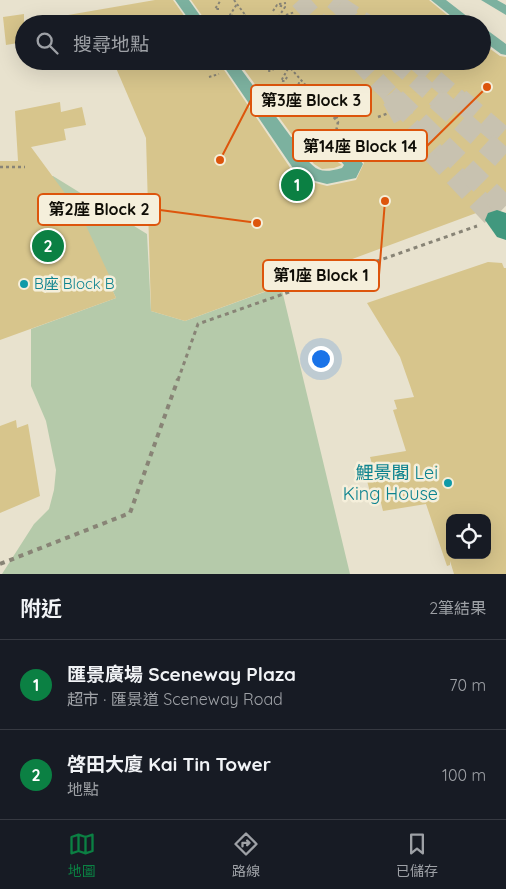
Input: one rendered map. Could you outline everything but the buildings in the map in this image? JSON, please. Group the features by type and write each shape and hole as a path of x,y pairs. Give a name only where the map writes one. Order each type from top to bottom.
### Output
{"street":[{"path":"182,0 193,15"},
{"path":"438,0 458,15"},
{"path":"488,0 506,11"},
{"path":"491,40 506,51"},
{"path":"225,70 286,143"}],"path":[{"path":"234,0 246,15"},
{"path":"219,9 214,9 220,1"},
{"path":"276,5 286,3"},
{"path":"232,14 237,4"},
{"path":"273,11 277,5 285,7 280,15"},
{"path":"286,15 295,12"},
{"path":"209,77 220,70"},
{"path":"285,77 288,70"},
{"path":"292,70 338,122 335,131 340,136"},
{"path":"298,77 302,76"},
{"path":"294,94 300,80"},
{"path":"309,90 314,88"},
{"path":"322,104 327,102"},
{"path":"378,117 389,113"},
{"path":"335,118 340,116"},
{"path":"398,143 412,139"},
{"path":"0,167 26,167"},
{"path":"0,564 130,513 198,324 462,230"},
{"path":"328,268 332,275"}],"green space":[{"path":"39,176 53,176 147,234 151,311 185,321 281,286 350,574 2,574 34,524 49,509 54,490 56,470 46,421 31,386 31,329 116,298 86,232"}],"tunnel":[{"path":"299,0 313,15"},
{"path":"333,0 339,5"},
{"path":"339,5 354,15"},
{"path":"339,5 348,15"},
{"path":"367,70 390,94"},
{"path":"405,70 438,100"},
{"path":"425,70 460,100"},
{"path":"390,94 393,100"},
{"path":"390,94 395,99"},
{"path":"393,99 408,126 497,220"},
{"path":"395,99 506,208"},
{"path":"437,99 506,161"},
{"path":"459,99 506,140"}],"place":[{"name":"第14座 Block 14","path":"487,87"},
{"name":"第3座 Block 3","path":"220,160"},
{"name":"匯景廣場 Sceneway Plaza","path":"297,185"},
{"name":"第1座 Block 1","path":"385,201"},
{"name":"第2座 Block 2","path":"257,223"},
{"name":"啓田大廈 Kai Tin Tower","path":"48,246"},
{"name":"B座 Block B","path":"24,284"},
{"name":"鯉景閣 Lei King House","path":"448,483"}]}
